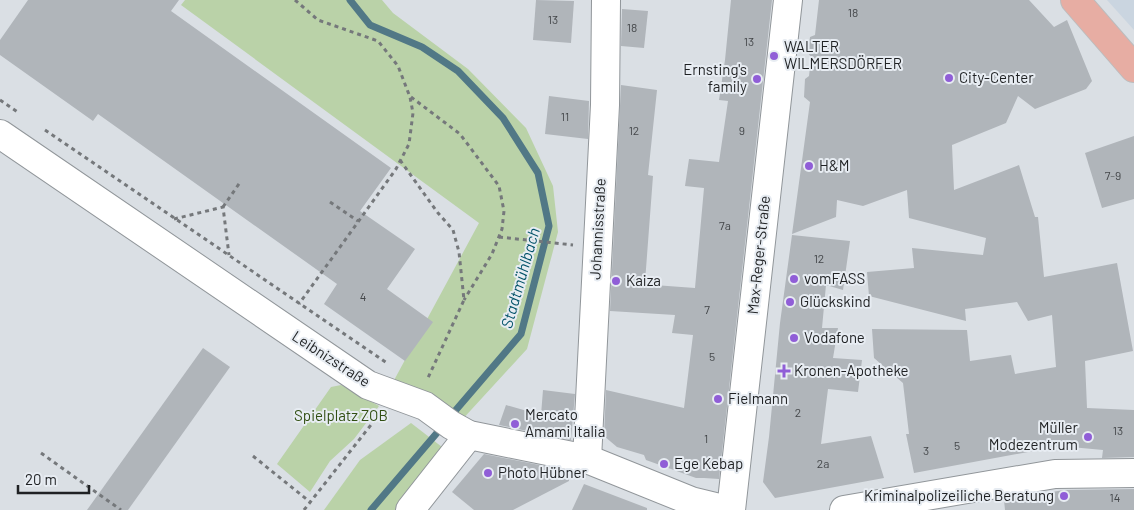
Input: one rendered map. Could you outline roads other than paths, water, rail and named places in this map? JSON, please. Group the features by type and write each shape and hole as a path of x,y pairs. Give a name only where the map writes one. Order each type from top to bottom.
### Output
{"main road":[{"path":"1076,0 1134,68"}],"street":[{"name":"Johannisstraße","path":"587,458 605,105 606,0"},
{"name":"Max-Reger-Straße","path":"729,510 788,0"},
{"name":"Leibnizstraße","path":"0,134 368,385 414,402 460,430 587,458 691,501 729,510"},
{"path":"410,510 460,430"},
{"path":"844,510 1054,474 1134,473"}],"waterway":[{"name":"Stadtmühlbach","path":"350,0 370,25 422,47 458,71 503,118 538,173 549,226 521,334 449,418"},
{"name":"Stadtmühlbach","path":"371,510 442,427"}],"place":[{"name":"WALTER WILMERSDÖRFER","path":"774,56"},
{"name":"City-Center","path":"949,78"},
{"name":"Ernsting's family","path":"757,79"},
{"name":"H&M","path":"809,166"},
{"name":"vomFASS","path":"794,279"},
{"name":"Kaiza","path":"616,281"},
{"name":"Glückskind","path":"790,302"},
{"name":"Vodafone","path":"794,338"},
{"name":"Kronen-Apotheke","path":"784,371"},
{"name":"Fielmann","path":"718,399"},
{"name":"Mercato Amami Italia","path":"515,424"},
{"name":"Müller Modezentrum","path":"1088,437"},
{"name":"Ege Kebap","path":"664,464"},
{"name":"Photo Hübner","path":"488,473"},
{"name":"Kriminalpolizeiliche Beratung","path":"1064,496"}],"park label":[{"name":"Spielplatz ZOB","path":"341,416"}]}
